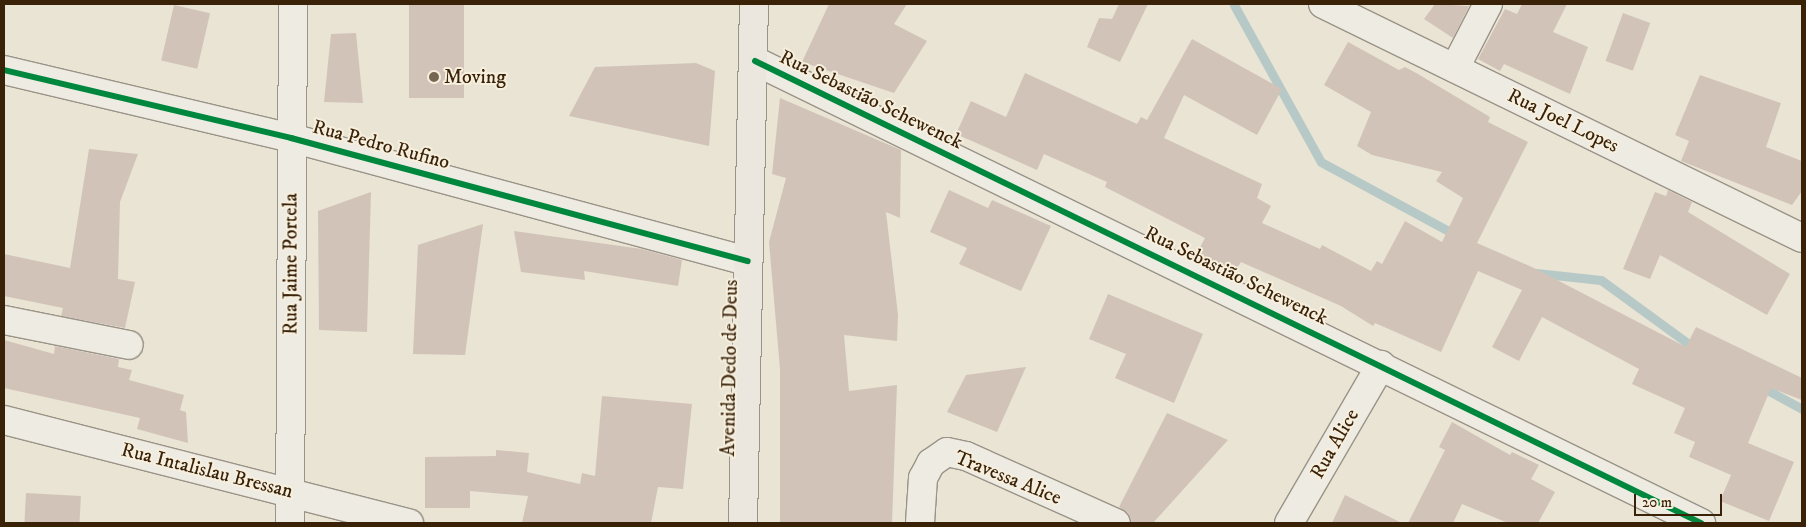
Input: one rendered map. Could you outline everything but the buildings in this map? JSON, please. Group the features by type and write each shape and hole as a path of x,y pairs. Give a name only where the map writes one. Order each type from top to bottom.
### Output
{"main road":[{"name":"Avenida Dedo de Deus","path":"743,523 748,261 755,61 754,4"}],"street":[{"name":"Rua Jaime Portela","path":"290,523 293,4"},
{"name":"Rua Joel Lopes","path":"1323,4 1802,238"},
{"path":"1455,68 1488,4"},
{"name":"Rua Sebastião Schewenck","path":"755,61 1381,365 1657,514 1701,523"},
{"name":"Rua Pedro Rufino","path":"4,70 291,138 748,261"},
{"path":"4,320 128,346"},
{"name":"Rua Alice","path":"1289,523 1381,365"},
{"name":"Rua Intalislau Bressan","path":"4,420 409,523"},
{"name":"Travessa Alice","path":"920,523 923,478 931,463 948,452 966,456 1116,523"}],"waterway":[{"path":"1234,5 1321,162 1458,236"},
{"path":"1536,273 1601,280 1697,350"},
{"path":"1760,386 1802,409"}],"cycle path":[{"path":"755,61 1701,523"},
{"path":"4,70 291,138 748,261"}],"place":[{"name":"Moving","path":"434,77"}]}
